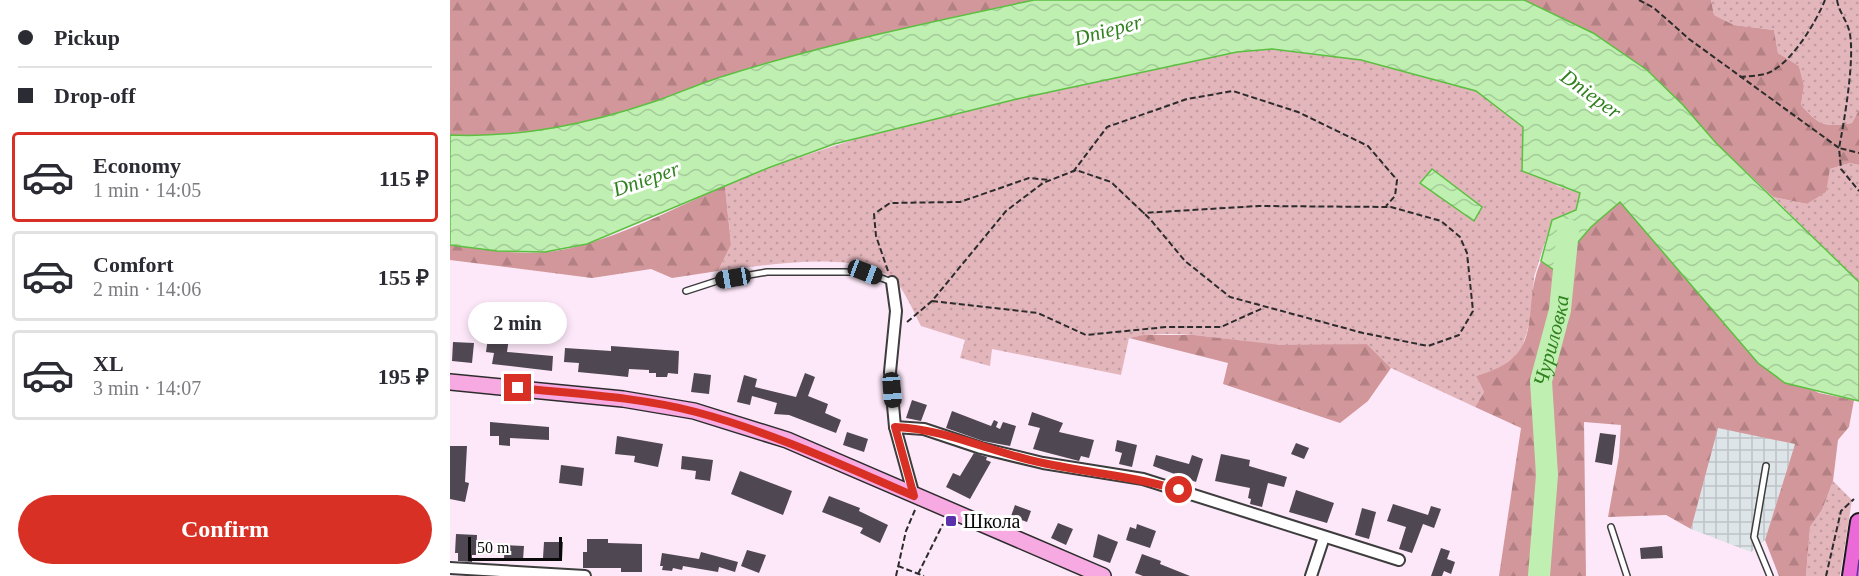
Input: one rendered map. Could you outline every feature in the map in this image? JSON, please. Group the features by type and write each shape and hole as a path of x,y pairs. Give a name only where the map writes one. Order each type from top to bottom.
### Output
{"main road":[{"path":"450,382 623,399 694,411 787,440 1102,576"},
{"path":"1851,576 1859,522"}],"street":[{"path":"892,282 896,311 890,372 895,427 917,497"},
{"path":"895,427 924,429 981,448 1043,464 1143,479 1400,560"},
{"path":"1311,576 1324,537"},
{"path":"450,568 585,576"}],"lane":[{"path":"686,291 720,280 767,272 865,272 892,282"},
{"path":"1766,466 1754,537 1770,576"},
{"path":"1611,527 1627,576"}],"path":[{"path":"1639,0 1654,8 1689,39 1839,148 1859,153"},
{"path":"1740,77 1769,73 1788,56 1813,29 1825,0"},
{"path":"1837,0 1839,13 1850,31 1846,110 1839,148 1841,169 1859,191"},
{"path":"1073,172 1107,127 1187,99 1233,92 1298,112 1368,146 1397,180 1395,196 1384,207"},
{"path":"892,336 932,301 1006,211 1043,183 1077,170 1111,182 1143,213 1185,261 1230,297 1363,333 1428,346 1459,335 1473,311 1467,253 1460,237 1441,221 1384,207 1258,206 1143,213"},
{"path":"892,282 876,236 874,214 890,202 960,202 1029,178 1051,180"},
{"path":"932,301 1038,313 1086,335 1166,327 1221,327 1265,307"},
{"path":"896,576 906,531 917,497"},
{"path":"1826,576 1841,511 1854,499"},
{"path":"918,574 944,524"},
{"path":"898,566 924,576"}],"shaded area":[{"path":"1711,0 1859,0 1859,110 1852,123 1829,125 1813,117 1801,105 1804,86 1799,66 1778,53 1774,30 1734,25 1714,15"},
{"path":"1272,49 1361,60 1476,91 1523,127 1557,186 1580,193 1576,210 1552,220 1534,277 1532,314 1521,352 1496,371 1476,376 1484,392 1475,407 1391,368 1367,344 1291,346 1205,336 1148,335 1129,338 1121,375 992,349 990,366 960,358 965,340 921,326 896,282 875,269 855,264 808,262 718,271 731,245 725,186 786,162 913,123 1042,92 1237,52"},
{"path":"1850,163 1859,165 1859,282 1773,197 1807,204 1825,192 1830,169"},
{"path":"1718,427 1795,444 1765,540 1751,552 1691,529"},
{"path":"1833,481 1852,500 1840,576 1806,576 1810,527 1822,510"}],"green space":[{"path":"450,0 1034,0 917,25 762,64 656,101 580,123 528,132 450,135"},
{"path":"1524,0 1711,0 1714,15 1734,25 1774,30 1778,53 1799,66 1804,86 1801,105 1813,117 1828,125 1852,123 1859,110 1859,165 1850,163 1830,169 1826,192 1807,204 1773,197 1716,143 1683,105 1647,70 1593,33"},
{"path":"725,186 731,245 718,271 672,278 651,269 592,278 450,260 450,245 522,253 568,249 637,226"},
{"path":"1620,202 1758,363 1819,393 1854,400 1849,427 1838,440 1833,481 1822,510 1810,527 1806,576 1779,576 1765,540 1795,444 1718,428 1691,529 1666,515 1608,517 1619,456 1621,425 1584,422 1586,576 1499,576 1521,428 1475,407 1484,392 1476,376 1499,367 1514,357 1523,344 1528,330 1535,279 1541,261 1554,270 1591,227"},
{"path":"1144,335 1194,335 1280,345 1367,344 1391,368 1368,401 1340,423 1223,384 1228,363 1129,338"}],"water":[{"name":"Dnieper","path":"1034,0 1524,0 1593,33 1647,70 1683,105 1716,143 1859,282 1859,401 1785,383 1758,363 1620,202 1591,227 1554,270 1541,261 1552,220 1576,210 1580,193 1522,171 1523,127 1476,91 1361,60 1272,49 1237,52 1017,99 834,144 768,168 587,244 545,252 497,251 450,245 450,135 528,132 580,123 656,101 762,64 917,25"},
{"path":"1432,169 1482,207 1474,221 1420,183"}],"building":[{"path":"495,336 509,338 507,352 553,356 552,371 492,364 494,353 486,352 488,338 495,339"},
{"path":"453,342 474,343 472,363 452,361"},
{"path":"611,346 679,351 678,374 668,373 667,377 656,377 656,373 649,373 649,370 629,369 628,377 578,372 579,363 564,362 565,348 611,351"},
{"path":"694,373 711,375 709,394 691,392"},
{"path":"805,373 815,377 808,396 828,404 825,413 841,420 836,433 789,415 774,414 777,403 752,396 750,405 737,402 744,375 757,379 755,387 796,397"},
{"path":"912,400 927,405 921,421 906,418"},
{"path":"952,411 991,426 994,420 998,422 996,427 1000,429 1003,422 1016,426 1010,446 983,441 946,428"},
{"path":"1032,412 1063,423 1059,432 1094,440 1089,458 1081,456 1079,461 1033,449 1040,428 1028,425"},
{"path":"490,422 549,427 549,440 510,438 510,446 499,445 499,436 490,436"},
{"path":"847,432 868,439 864,452 843,445"},
{"path":"1600,433 1616,435 1612,465 1595,462"},
{"path":"617,436 663,444 658,467 634,462 635,456 615,454"},
{"path":"1117,440 1137,445 1132,467 1119,464 1122,453 1115,451"},
{"path":"1296,443 1309,448 1304,459 1291,454"},
{"path":"450,446 467,446 465,482 469,483 465,502 450,499"},
{"path":"974,453 987,457 986,460 991,462 970,499 946,487 953,473 960,476"},
{"path":"1221,454 1250,460 1249,466 1287,477 1284,487 1268,483 1262,507 1250,504 1251,499 1248,498 1250,488 1215,481"},
{"path":"1156,455 1189,464 1192,455 1203,459 1196,482 1153,466"},
{"path":"682,456 713,460 710,481 695,479 696,471 681,469"},
{"path":"561,465 584,468 582,486 559,483"},
{"path":"740,471 792,491 783,515 731,494"},
{"path":"1296,490 1334,503 1327,523 1289,512"},
{"path":"829,496 860,508 859,511 888,525 880,543 860,533 863,528 822,512"},
{"path":"1393,504 1428,515 1431,506 1441,509 1434,528 1423,524 1412,553 1399,549 1406,527 1387,521"},
{"path":"1015,505 1031,511 1027,522 1011,516"},
{"path":"1362,508 1376,512 1369,539 1355,535"},
{"path":"1058,523 1073,529 1066,545 1051,538"},
{"path":"1137,524 1156,531 1150,548 1126,540 1130,527 1136,529"},
{"path":"456,534 477,535 476,555 472,555 472,562 458,561 458,553 455,553"},
{"path":"1098,534 1118,542 1110,563 1093,557"},
{"path":"587,539 608,539 608,543 642,544 642,572 621,572 621,568 583,568 583,552 587,552"},
{"path":"544,542 563,542 562,559 543,558"},
{"path":"505,545 524,546 523,560 504,558"},
{"path":"1662,546 1663,558 1641,559 1640,548"},
{"path":"1441,548 1450,551 1447,559 1455,562 1451,574 1444,571 1442,576 1431,576"},
{"path":"747,550 766,555 759,573 741,566"},
{"path":"701,552 738,562 735,572 719,567 718,572 683,566 682,570 673,568 672,571 662,570 663,566 660,566 662,553 699,559"},
{"path":"1142,554 1190,576 1143,576 1135,573"}],"waterway":[{"name":"Чуриловка","path":"1539,576 1547,475 1541,381 1560,310 1568,230"}],"tram line":[{"path":"1857,576 1859,560"}],"place":[{"name":"Школа","path":"951,521"}],"route":[{"path":"518,388 623,399 694,411 787,440 914,496 895,427 924,429 981,448 1043,464 1143,479 1179,490"}]}
